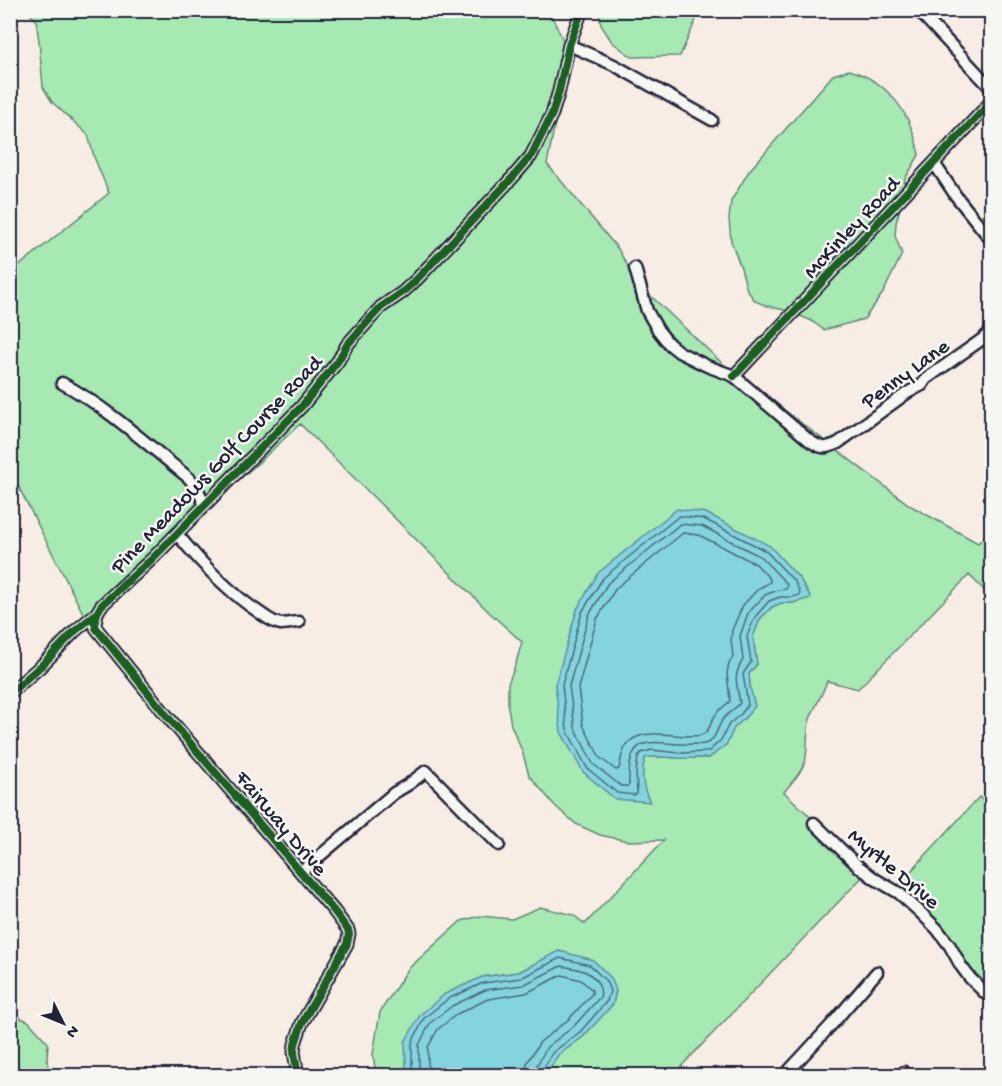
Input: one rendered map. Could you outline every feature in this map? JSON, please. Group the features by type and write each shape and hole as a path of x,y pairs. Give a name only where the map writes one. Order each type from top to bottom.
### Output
{"street":[{"name":"Pine Meadows Golf Course Road","path":"10,693 152,559 302,406 338,361 347,345 369,320 381,307 417,279 531,156 552,114 560,91 569,45 582,10"},
{"path":"918,10 992,89"},
{"path":"569,45 614,65 712,120"},
{"name":"McKinley Road","path":"734,376 992,101"},
{"path":"934,163 956,196 992,241"},
{"path":"635,268 647,312 669,344 679,352 734,376"},
{"name":"Penny Lane","path":"734,376 810,441 819,447 827,448 838,443 907,393 922,385 926,379 992,330"},
{"path":"62,382 109,414 189,478 205,505"},
{"path":"177,534 195,556 251,607 270,620 281,624 299,622"},
{"name":"Fairway Drive","path":"96,613 96,628 167,716 302,871 348,930 347,944 302,1023 294,1052 298,1076"},
{"path":"302,871 394,793 426,771 499,845"},
{"name":"Myrtle Drive","path":"814,823 858,866 899,893 921,913 944,938 970,978 992,1000"},
{"path":"784,1076 877,972"}],"green space":[{"path":"27,11 549,11 569,52 547,164 618,249 637,283 722,363 911,506 978,543 991,530 991,597 969,575 858,689 827,681 810,719 805,762 784,792 868,871 673,1075 644,1075 616,1067 613,1075 546,1075 558,1055 583,1037 613,1004 616,991 559,951 519,972 482,977 406,1070 409,1075 376,1075 373,1054 380,1012 408,969 461,921 480,916 512,919 540,907 573,915 585,924 664,840 628,841 600,835 576,824 555,806 529,775 511,725 508,684 522,642 300,424 87,621 11,472 10,286 14,270 109,193 94,157 88,135 52,102 43,87 36,20","holes":["800,579 793,603 781,603 772,607 760,619 753,637 757,664 749,674 750,687 745,718 734,727 726,744 709,758 644,758 642,780 649,802 555,685"]},
{"path":"599,11 697,11 698,15 680,56 632,57 612,42 601,25"},
{"path":"849,70 876,82 887,91 911,126 919,155 905,179 896,223 895,236 902,254 883,293 864,319 824,330 810,320 755,301 747,290 731,241 729,219 731,201 749,171 833,75"},
{"path":"979,797 991,808 991,988 891,893"},
{"path":"11,1014 28,1021 48,1043 49,1075 11,1075"}],"water":[{"path":"677,509 706,513 770,546 800,579 811,598 793,603 781,603 772,607 760,619 753,637 757,664 749,674 755,706 734,728 727,744 709,758 645,758 643,780 650,802 615,799 583,772 561,732 555,685 577,609 598,573"},
{"path":"559,951 593,960 611,978 616,990 613,1004 583,1037 558,1055 546,1075 409,1075 406,1070 405,1042 420,1015 445,994 482,977 519,972"}],"cycle path":[{"path":"10,693 152,559 302,406 338,361 347,345 369,320 381,307 417,279 531,156 552,114 569,45 582,10"},
{"path":"734,376 992,101"},
{"path":"97,613 96,628 167,716 348,930 347,944 302,1023 294,1052 298,1076"}]}
